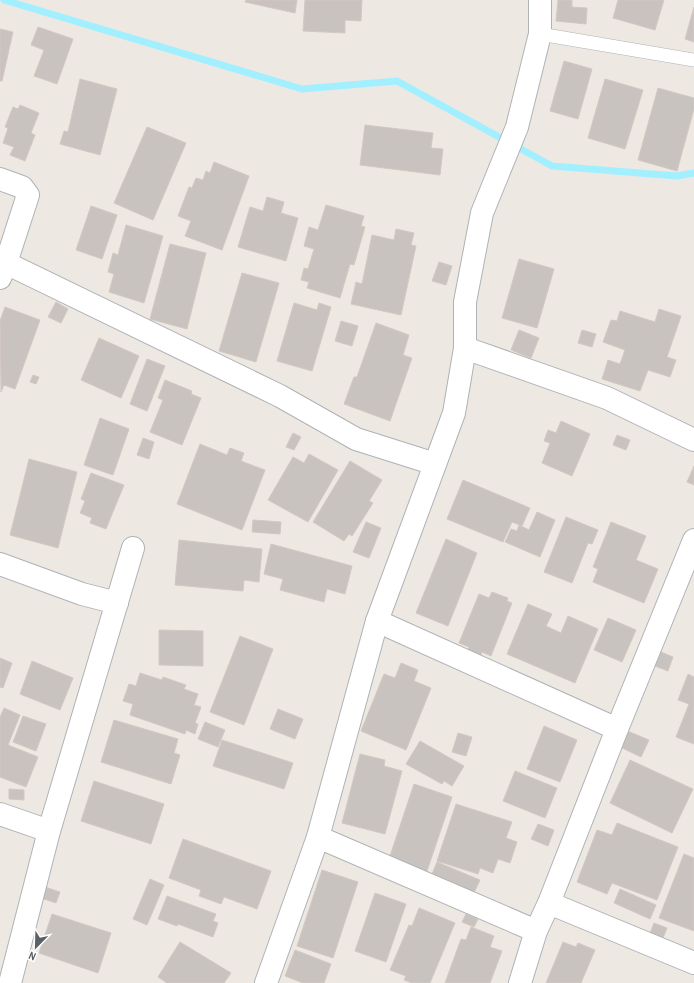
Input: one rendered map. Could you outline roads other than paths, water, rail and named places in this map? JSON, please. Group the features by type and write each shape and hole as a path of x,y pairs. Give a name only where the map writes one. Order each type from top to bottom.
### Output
{"street":[{"path":"266,983 318,837 377,621 454,413 465,348 465,302 480,220 517,127 540,34 540,0"},
{"path":"0,179 22,188 28,194 3,270 280,396 356,439 435,464"},
{"path":"465,348 607,398 694,440"},
{"path":"520,983 536,931 549,903 617,729 694,540"},
{"path":"10,983 49,831 133,548"},
{"path":"0,564 82,594 117,603"},
{"path":"377,621 617,729"},
{"path":"0,814 49,831"},
{"path":"318,837 536,931"},
{"path":"549,903 694,963"}],"lane":[{"path":"540,34 694,60"}],"waterway":[{"path":"4,0 302,89 397,81 552,166 677,176 694,173"}]}
